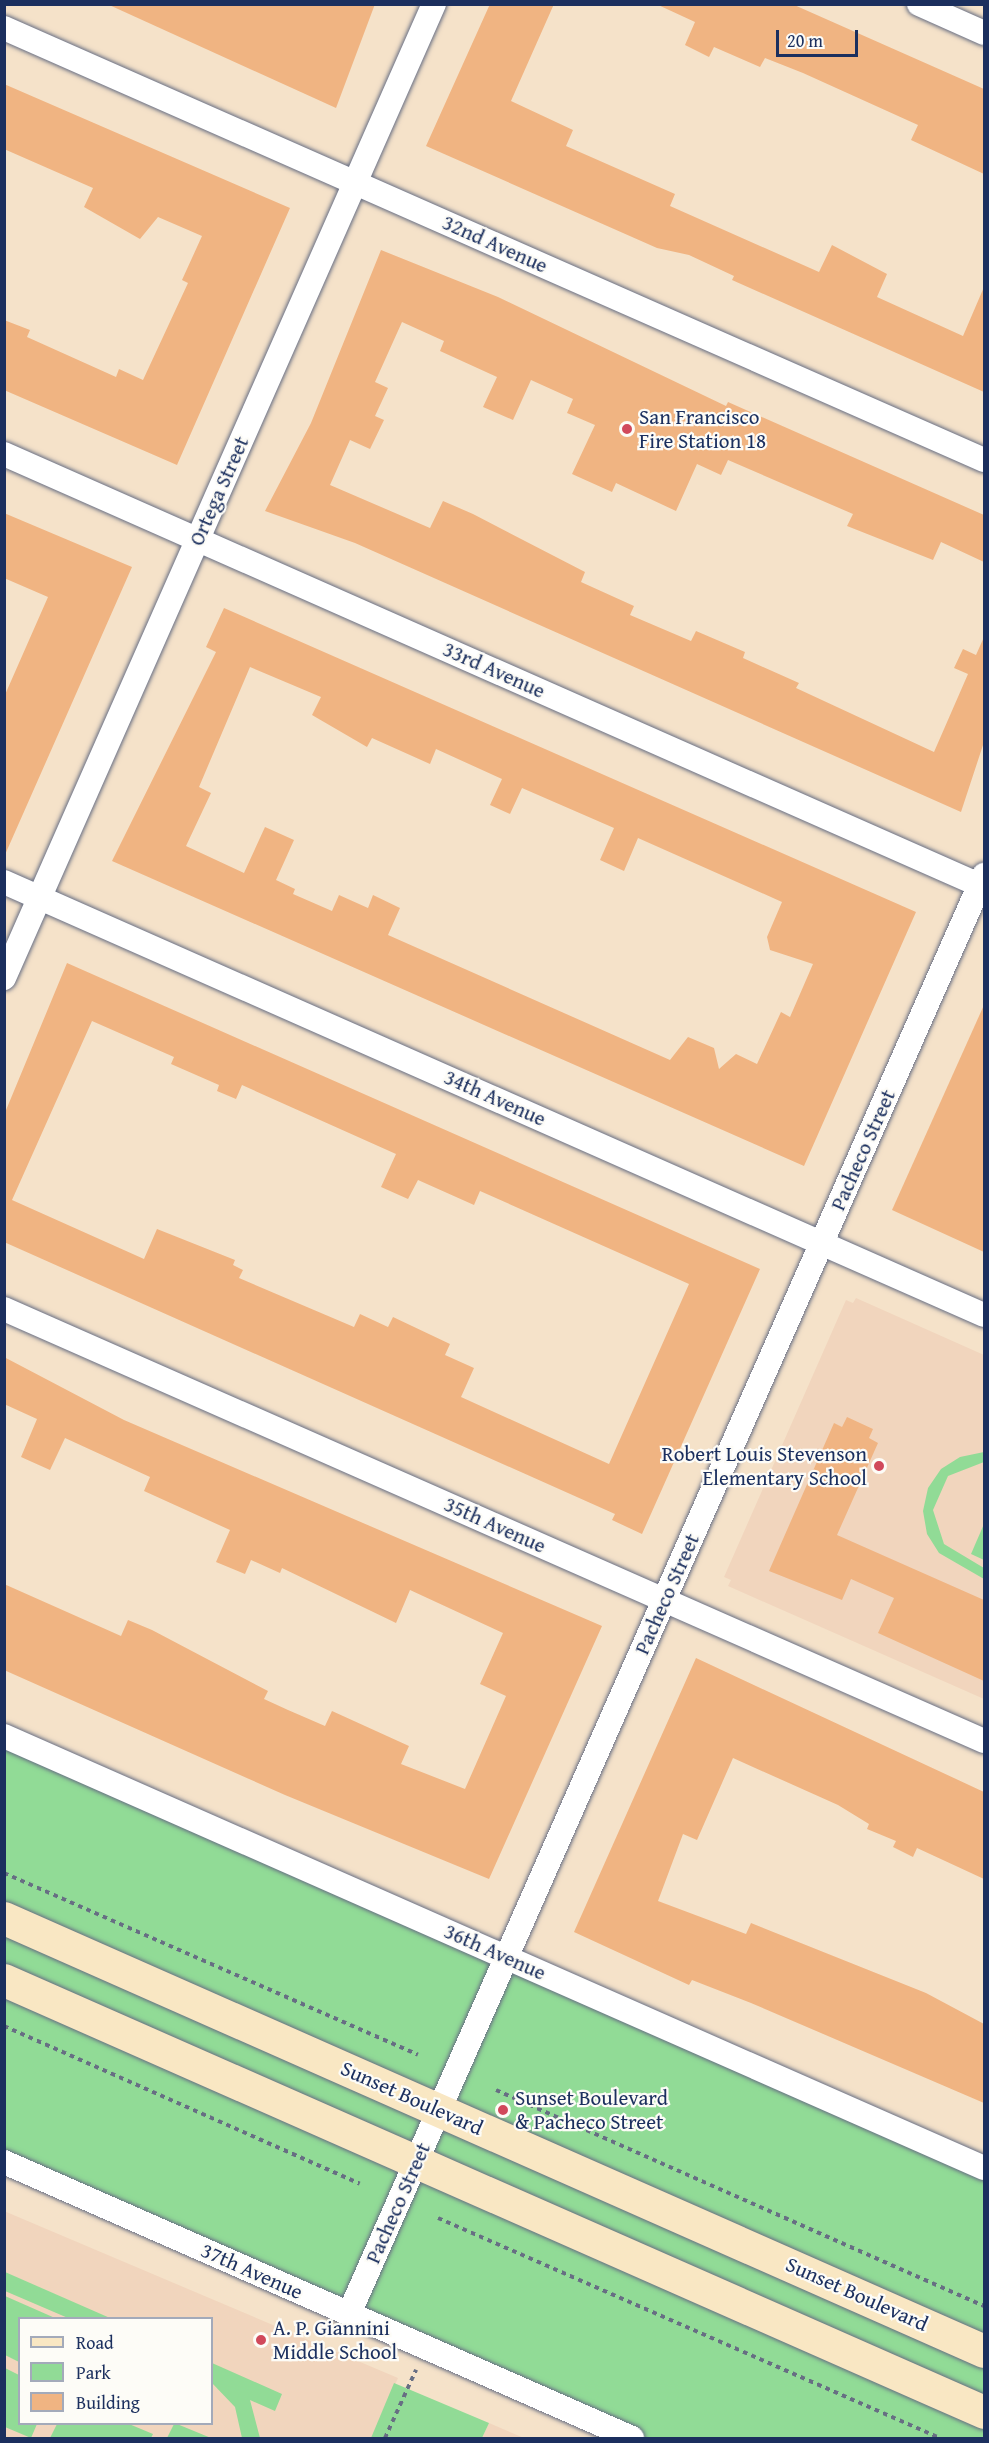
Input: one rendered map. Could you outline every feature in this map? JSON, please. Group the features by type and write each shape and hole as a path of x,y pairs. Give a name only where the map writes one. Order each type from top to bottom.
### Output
{"main road":[{"name":"Sunset Boulevard","path":"4,1918 984,2351"},
{"path":"4,1980 984,2412"}],"street":[{"name":"Ortega Street","path":"4,978 434,4"},
{"path":"919,4 984,33"},
{"name":"32nd Avenue","path":"4,28 984,460"},
{"name":"33rd Avenue","path":"4,454 983,882"},
{"name":"34th Avenue","path":"4,882 984,1315"},
{"name":"Pacheco Street","path":"349,2314 983,882"},
{"name":"35th Avenue","path":"4,1309 984,1741"},
{"name":"36th Avenue","path":"4,1736 984,2168"},
{"name":"37th Avenue","path":"4,2162 632,2439"}],"path":[{"path":"4,1873 418,2055"},
{"path":"4,2026 360,2184"},
{"path":"496,2090 984,2306"},
{"path":"438,2217 940,2439"},
{"path":"385,2439 426,2348"}],"shaded area":[{"name":"Robert Louis Stevenson Elementary School","path":"856,1298 984,1355 984,1699 728,1586 731,1580 724,1577 846,1300 853,1303"},
{"name":"A. P. Giannini Middle School","path":"4,2211 398,2378 372,2438 5,2438"},
{"path":"489,2423 524,2438 482,2438"}],"green space":[{"path":"984,1452 984,1462 948,1476 933,1510 944,1544 984,1568 984,1579 939,1553 927,1534 923,1511 928,1488 941,1469 960,1457"},
{"path":"984,1524 984,1560 971,1554"},
{"path":"5,1736 984,2168 984,2438 632,2438 5,2162"},
{"path":"5,2272 108,2317 66,2317 5,2291"},
{"path":"5,2296 53,2317 18,2317 18,2362 5,2355"},
{"path":"213,2363 282,2394 275,2411 250,2400 260,2438 242,2438 235,2407 213,2384"},
{"path":"5,2368 18,2374 18,2425 37,2425 31,2438 5,2427"},
{"path":"394,2383 489,2423 482,2438 371,2438"},
{"path":"56,2425 131,2425 153,2434 151,2438 50,2438"},
{"path":"174,2425 179,2425 211,2438 167,2438"}],"building":[{"path":"107,4 375,4 336,108"},
{"path":"490,4 554,4 511,101 573,130 566,146 675,194 670,206 819,272 832,245 887,274 877,297 963,336 984,287 984,392 732,280 734,276 689,255 657,248 426,146"},
{"path":"656,4 792,4 984,89 984,174 911,140 918,125 803,73 765,58 760,67 714,47 709,57 685,45 695,22"},
{"path":"4,84 290,208 177,465 4,390 4,320 30,330 27,337 116,377 119,369 143,380 188,283 182,280 202,236 158,217 140,239 84,207 93,188 4,149"},
{"path":"381,250 498,297 726,406 728,402 984,515 984,562 941,542 933,560 847,526 853,514 728,460 721,475 697,464 676,511 616,483 612,492 572,474 595,425 567,413 573,399 531,380 513,420 483,407 497,377 440,351 444,341 402,322 375,382 388,388 375,416 384,420 370,449 350,440 330,485 430,528 443,501 473,514 585,572 581,582 634,606 630,615 691,641 696,631 745,652 743,658 799,683 796,688 934,752 968,674 954,668 963,649 976,655 984,637 984,742 961,812 355,543 265,511 311,423"},
{"path":"4,513 132,567 4,857 4,697 48,597 4,578"},
{"path":"224,608 916,912 804,1166 112,861 216,652 206,647","holes":["250,667 321,697 312,715 367,747 372,738 430,764 436,749 502,779 490,805 510,814 522,788 614,828 600,860 624,871 638,838 782,902 767,937 770,950 813,964 790,1017 781,1012 757,1064 736,1054 719,1069 714,1048 688,1037 670,1060 388,935 400,908 373,895 368,908 339,895 332,911 293,894 295,889 276,880 294,840 265,827 244,873 186,846 211,793 199,787"]},
{"path":"67,963 760,1269 642,1534 612,1520 615,1514 4,1242 4,1115","holes":["92,1021 174,1057 171,1064 219,1085 217,1091 236,1099 242,1085 396,1154 381,1187 408,1199 418,1180 474,1205 480,1191 689,1284 609,1464 461,1397 474,1368 445,1355 450,1344 393,1317 388,1327 360,1314 354,1327 239,1278 243,1270 233,1265 235,1260 157,1229 144,1259 12,1200"]},
{"path":"984,1005 984,1252 892,1210"},
{"path":"4,1357 124,1420 602,1626 489,1879 285,1795 4,1670 4,1584 121,1636 128,1620 152,1630 268,1691 264,1699 288,1710 325,1726 332,1711 409,1746 401,1764 465,1789 506,1696 480,1684 503,1633 410,1590 396,1623 282,1568 280,1573 251,1560 245,1574 216,1562 230,1530 144,1491 150,1477 65,1438 50,1470 21,1457 37,1419 4,1404"},
{"path":"847,1417 873,1429 869,1438 878,1443 837,1535 984,1600 984,1681 878,1633 894,1598 851,1579 842,1600 769,1571 834,1423 842,1427"},
{"path":"696,1658 984,1792 984,1879 917,1848 913,1857 893,1847 896,1841 867,1829 869,1824 838,1805 733,1758 697,1840 683,1834 658,1901 746,1934 751,1923 926,1993 984,2024 984,2103 751,2003 692,1980 689,1985 574,1932"}],"place":[{"name":"San Francisco Fire Station 18","path":"627,429"},
{"name":"Robert Louis Stevenson Elementary School","path":"879,1466"},
{"name":"Sunset Boulevard & Pacheco Street","path":"503,2110"},
{"name":"A. P. Giannini Middle School","path":"261,2340"}]}
